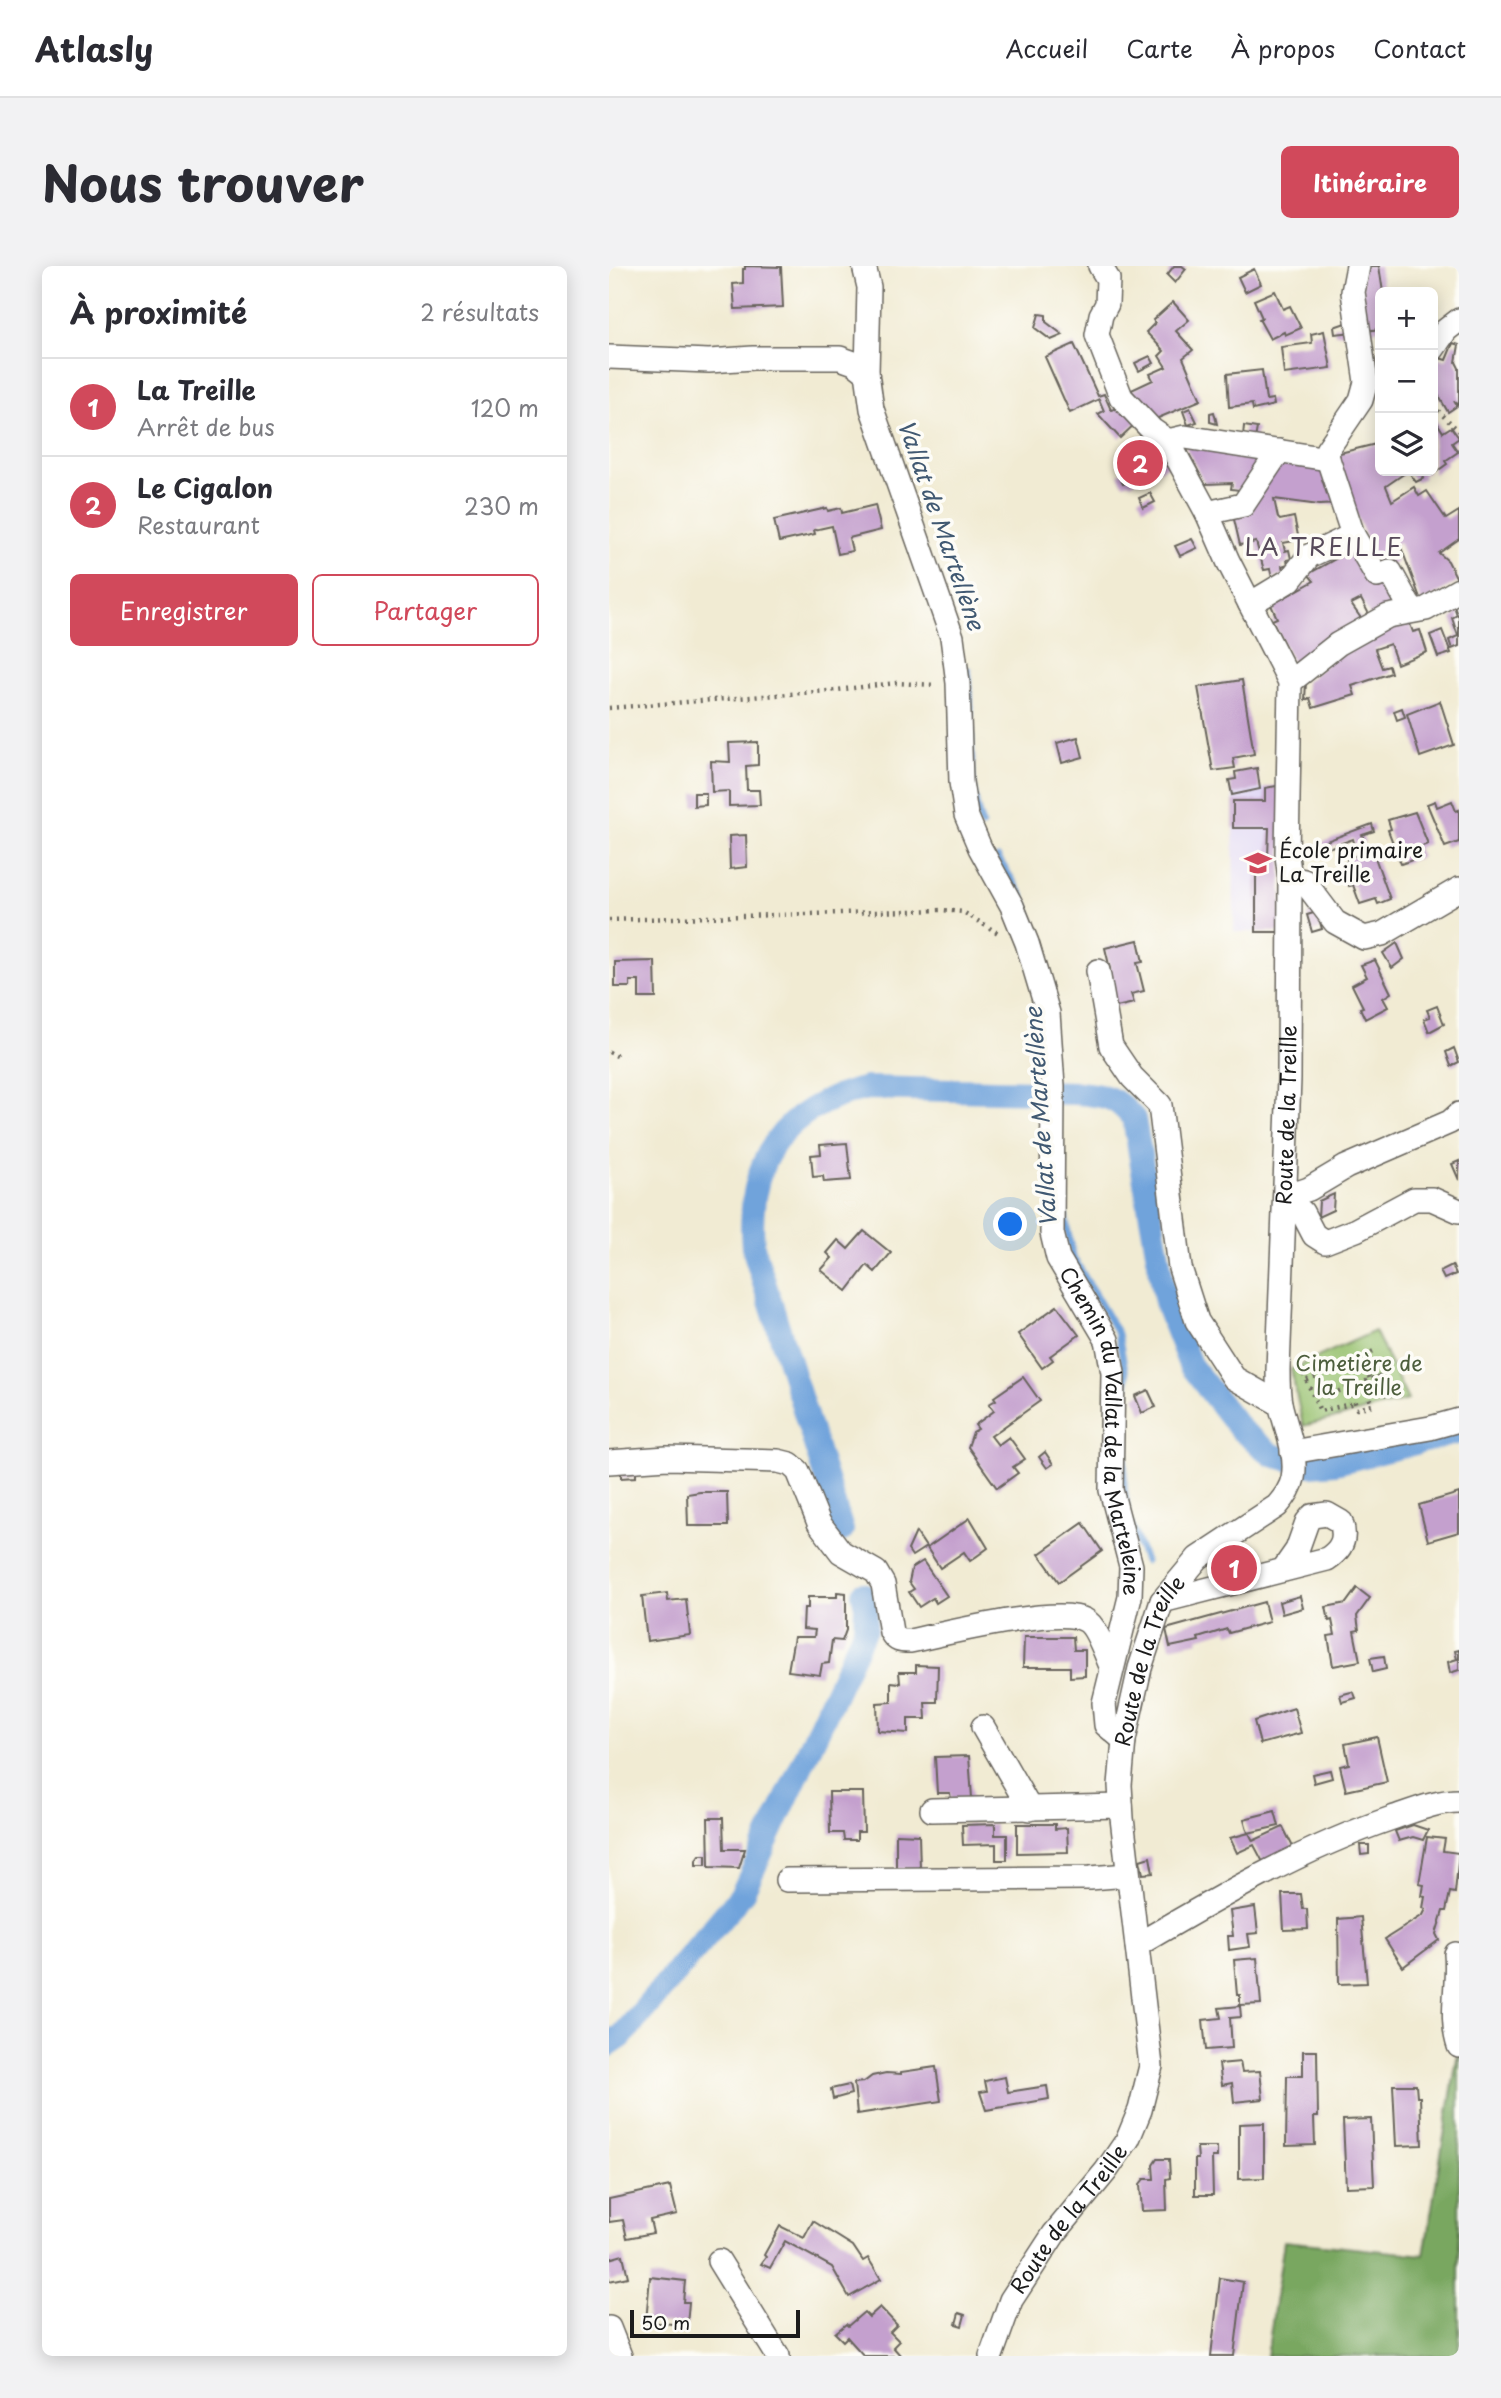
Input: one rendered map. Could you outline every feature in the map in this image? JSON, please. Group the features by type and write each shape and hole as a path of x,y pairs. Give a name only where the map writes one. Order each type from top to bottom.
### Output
{"street":[{"name":"Chemin du Vallat de la Marteleine","path":"864,266 869,287 867,373 872,409 952,637 958,683 961,782 966,815 979,848 1012,906 1027,943 1048,1013 1053,1086 1052,1233 1058,1258 1107,1340 1113,1373 1111,1490 1131,1566 1130,1597 1104,1703 1106,1725 1124,1740"},
{"path":"1100,266 1108,279 1107,304 1101,315 1097,335 1121,397 1151,430 1168,441 1207,513 1290,682 1338,644 1388,616 1426,609 1459,590"},
{"path":"1358,266 1353,292 1366,382 1361,400 1327,450 1328,459 1353,535 1412,611"},
{"path":"1438,341 1445,330 1459,320"},
{"path":"609,357 709,361 839,358 854,363 867,373"},
{"path":"1168,441 1185,437 1328,459"},
{"path":"1207,513 1243,505 1279,451"},
{"path":"1250,604 1290,580 1309,556 1353,535"},
{"name":"Route de la Treille","path":"991,2356 1011,2300 1053,2234 1128,2139 1140,2110 1151,2066 1120,1785 1124,1740 1140,1668 1162,1601 1198,1558 1277,1506 1293,1480 1292,1457 1280,1404 1278,1370 1289,1079 1290,878 1287,856 1290,682"},
{"path":"1290,878 1304,881 1335,922 1364,938 1382,934 1459,889"},
{"path":"1098,971 1111,1046 1132,1077 1160,1105 1180,1268 1196,1321 1234,1378 1280,1404"},
{"path":"1285,1197 1310,1189 1346,1167 1450,1122 1459,1114"},
{"path":"1285,1197 1302,1212 1314,1235 1325,1242 1356,1230 1414,1199 1432,1199 1459,1212"},
{"path":"1292,1457 1459,1420"},
{"path":"609,1462 667,1458 778,1461 790,1464 803,1479 819,1523 841,1552 876,1572 883,1584 891,1632 900,1641 1034,1617 1083,1618 1091,1624 1111,1666"},
{"path":"1162,1601 1283,1570"},
{"path":"983,1727 1030,1809"},
{"path":"1137,1945 1210,1902 1315,1848 1409,1812 1447,1801 1459,1801"},
{"path":"932,1810 1121,1806"},
{"path":"786,1880 1090,1878 1128,1875"},
{"path":"1454,1958 1459,1970 1456,2035 1459,2046"},
{"path":"719,2261 778,2356"},
{"path":"609,2328 620,2356"}],"path":[{"path":"1438,412 1459,431"},
{"path":"609,709 828,691 896,682 958,683"},
{"path":"609,920 942,910 963,912 997,931 1006,940"},
{"path":"609,1052 617,1056"},
{"path":"1307,1380 1374,1351"},
{"path":"1360,1357 1370,1379"},
{"path":"1299,1365 1320,1411 1355,1403"},
{"path":"1376,1368 1387,1396"},
{"path":"1325,1396 1350,1387 1357,1409 1372,1405 1364,1382 1379,1376"}],"shaded area":[{"name":"École primaire La Treille","path":"1282,785 1281,932 1234,932 1233,794"}],"green space":[{"name":"Cimetière de la Treille","path":"1375,1331 1408,1400 1303,1426 1291,1369"},
{"path":"1459,2047 1459,2356 1267,2356 1284,2241 1424,2255"}],"building":[{"path":"745,266 781,267 783,307 735,309 733,284 743,283"},
{"path":"1174,266 1186,269 1175,283 1167,275"},
{"path":"1361,266 1379,266 1382,287 1375,287 1375,330 1365,331"},
{"path":"1254,269 1261,284 1245,292 1238,277"},
{"path":"1275,291 1283,309 1290,306 1301,328 1270,339 1259,319 1262,318 1254,300"},
{"path":"1173,302 1189,320 1176,331 1193,350 1183,358 1201,400 1151,421 1125,393 1153,380 1150,374 1166,367 1159,356 1164,351 1146,332 1155,323 1153,320"},
{"path":"1039,314 1046,315 1046,322 1063,335 1051,340 1035,328"},
{"path":"1351,321 1353,332 1335,334 1334,327"},
{"path":"1324,331 1331,368 1284,374 1281,347 1312,343 1311,334"},
{"path":"1453,343 1459,345 1456,362 1459,368 1459,405 1454,401 1457,406 1448,412 1438,395 1438,358 1446,360"},
{"path":"1074,344 1098,396 1104,394 1111,410 1124,406 1138,421 1120,438 1098,414 1104,411 1099,399 1070,413 1045,357"},
{"path":"1150,356 1154,363 1139,371 1135,363"},
{"path":"1262,370 1266,400 1273,399 1274,405 1253,410 1252,404 1229,407 1227,374"},
{"path":"1190,408 1197,422 1188,425 1183,411"},
{"path":"1214,412 1217,424 1210,422 1210,413"},
{"path":"1438,424 1443,432 1451,427 1459,438 1452,443 1458,452 1445,461 1447,464 1438,470"},
{"path":"1244,426 1257,428 1255,439 1243,436"},
{"path":"1375,444 1375,476 1401,476 1386,486 1392,501 1414,487 1419,496 1427,491 1446,519 1459,511 1459,539 1439,553 1448,561 1458,581 1422,603 1399,542 1389,548 1397,562 1380,572 1332,455"},
{"path":"1162,445 1171,464 1130,484 1123,484 1118,474 1124,471 1121,465"},
{"path":"1185,446 1265,458 1247,491 1231,489 1232,483 1205,484"},
{"path":"1280,461 1327,470 1338,504 1319,505 1274,499 1280,520 1294,517 1299,540 1283,543 1285,551 1289,550 1291,559 1287,560 1288,564 1282,566 1284,575 1272,578 1270,569 1264,570 1256,542 1240,545 1233,515 1253,511 1251,501"},
{"path":"1412,476 1423,476 1424,478 1416,482"},
{"path":"1150,493 1155,502 1143,508 1139,498"},
{"path":"875,505 881,530 849,538 852,551 838,554 832,526 814,530 815,534 779,542 774,520 827,508 828,511 841,508 842,513"},
{"path":"1192,539 1197,548 1180,556 1175,546"},
{"path":"1355,548 1385,576 1399,604 1371,618 1361,599 1351,604 1363,621 1295,667 1272,620 1277,618 1271,605 1314,581 1308,574"},
{"path":"1459,597 1459,646 1452,649 1449,640 1458,636 1452,618 1457,615 1452,600"},
{"path":"1408,619 1413,632 1420,630 1427,652 1397,664 1390,644 1375,649 1382,668 1389,666 1391,673 1352,686 1355,695 1313,708 1310,698 1305,700 1306,682 1343,649"},
{"path":"1442,630 1451,653 1438,657 1430,635"},
{"path":"1242,680 1254,754 1233,758 1235,768 1213,771 1198,687"},
{"path":"1440,701 1454,745 1420,757 1407,714"},
{"path":"1402,708 1405,717 1397,720 1394,711"},
{"path":"1078,737 1083,757 1062,763 1057,743"},
{"path":"758,742 758,765 746,766 747,790 759,790 760,805 729,806 729,791 712,792 711,761 730,762 729,743"},
{"path":"1257,768 1260,789 1232,795 1229,780 1236,779 1235,772"},
{"path":"1282,785 1281,932 1256,932 1256,858 1268,858 1269,828 1233,828 1233,801 1265,801 1265,788"},
{"path":"694,793 706,793 706,805 694,806"},
{"path":"1435,801 1437,807 1452,801 1456,811 1459,810 1459,842 1445,847 1427,804"},
{"path":"1415,812 1428,844 1417,848 1421,857 1401,864 1388,830 1391,829 1388,820"},
{"path":"1372,824 1374,831 1362,835 1365,842 1355,846 1353,839 1331,847 1311,850 1310,847"},
{"path":"746,835 747,867 730,869 729,836"},
{"path":"1372,849 1390,899 1378,904 1376,899 1360,904 1341,865 1348,862 1347,859"},
{"path":"1317,912 1322,929 1312,932 1307,915"},
{"path":"1138,940 1143,962 1137,963 1144,991 1131,994 1134,1003 1116,1007 1105,948"},
{"path":"1397,943 1404,959 1392,968 1383,953"},
{"path":"1375,960 1391,993 1383,998 1388,1007 1365,1019 1360,1008 1363,1007 1352,985 1367,977 1361,965"},
{"path":"655,961 656,998 639,998 639,981 630,981 630,987 615,987 615,962"},
{"path":"1437,1006 1444,1024 1429,1032 1424,1019 1430,1017 1427,1010"},
{"path":"1454,1048 1459,1062 1451,1066 1446,1052"},
{"path":"847,1143 851,1180 824,1182 823,1176 813,1177 811,1155 821,1154 820,1145"},
{"path":"1459,1161 1459,1180 1452,1164"},
{"path":"1334,1194 1333,1210 1318,1217 1319,1201"},
{"path":"864,1231 891,1253 875,1272 867,1265 847,1291 821,1270 832,1258 827,1253 838,1240 848,1249"},
{"path":"1452,1265 1456,1274 1444,1279 1440,1271"},
{"path":"1057,1306 1079,1335 1050,1356 1053,1360 1042,1368 1018,1334"},
{"path":"1023,1377 1040,1401 991,1436 998,1445 1009,1437 1025,1459 1013,1467 1018,1473 997,1488 968,1447 973,1432 978,1429 975,1425 994,1411 989,1404 996,1400 994,1397"},
{"path":"1148,1390 1156,1407 1142,1413 1135,1396"},
{"path":"1045,1452 1053,1464 1047,1468 1039,1457"},
{"path":"636,1467 636,1477 621,1478 621,1468"},
{"path":"727,1492 728,1526 688,1526 687,1494"},
{"path":"1459,1493 1459,1532 1428,1541 1419,1505"},
{"path":"970,1518 988,1548 970,1561 964,1552 940,1568 927,1548"},
{"path":"1083,1523 1102,1551 1059,1582 1039,1554"},
{"path":"916,1532 926,1547 912,1556 908,1550"},
{"path":"923,1561 947,1596 936,1603 933,1598 919,1607 909,1592 914,1589 909,1582 912,1568"},
{"path":"1357,1588 1370,1598 1357,1616 1359,1630 1354,1631 1360,1661 1333,1666 1328,1636 1335,1635 1326,1607 1346,1603"},
{"path":"837,1592 846,1593 846,1630 842,1641 832,1640 829,1663 822,1664 820,1675 788,1671 794,1637 814,1637 815,1630 803,1629 804,1608 808,1608 808,1597 837,1597"},
{"path":"667,1593 668,1601 686,1599 690,1635 647,1641 642,1596"},
{"path":"1300,1596 1303,1608 1282,1614 1279,1602"},
{"path":"1264,1602 1269,1622 1229,1633 1227,1629 1198,1638 1199,1641 1170,1647 1166,1629"},
{"path":"1024,1637 1073,1637 1074,1650 1085,1650 1085,1676 1070,1677 1070,1667 1023,1667"},
{"path":"1459,1650 1459,1670 1450,1673 1448,1662 1457,1659 1455,1651"},
{"path":"1384,1656 1386,1669 1373,1672 1370,1658"},
{"path":"916,1665 938,1666 937,1702 925,1702 926,1719 908,1719 908,1733 878,1731 877,1703 891,1702 891,1682 900,1683 899,1672 916,1672"},
{"path":"1351,1692 1356,1698 1342,1702 1340,1695"},
{"path":"1294,1708 1301,1733 1260,1744 1254,1721"},
{"path":"1377,1737 1387,1782 1346,1791 1340,1766 1349,1764 1345,1744"},
{"path":"969,1756 972,1798 951,1799 950,1793 937,1793 935,1757"},
{"path":"1330,1770 1332,1778 1314,1783 1312,1774"},
{"path":"829,1792 863,1792 864,1832 857,1832 857,1840 844,1840 843,1833 830,1833"},
{"path":"1275,1811 1279,1826 1248,1833 1244,1819"},
{"path":"708,1818 723,1818 724,1849 745,1849 739,1868 709,1867"},
{"path":"995,1824 995,1835 1007,1835 1007,1860 996,1860 996,1844 963,1845 962,1825"},
{"path":"1017,1824 1055,1824 1055,1829 1067,1828 1068,1852 1017,1853"},
{"path":"1413,1825 1428,1830 1423,1840 1413,1837 1399,1841 1395,1831"},
{"path":"1283,1827 1294,1849 1264,1864 1254,1845 1237,1853 1230,1838 1249,1833 1253,1841"},
{"path":"896,1834 919,1835 920,1869 896,1869"},
{"path":"1427,1837 1445,1839 1443,1851 1459,1853 1455,1893 1450,1892 1446,1911 1443,1911 1436,1934 1439,1940 1403,1967 1385,1939 1423,1915 1426,1909 1423,1908 1425,1897 1422,1896 1424,1885 1419,1884"},
{"path":"1360,1845 1369,1845 1369,1854 1361,1855"},
{"path":"700,1855 706,1855 706,1865 696,1865"},
{"path":"1150,1857 1153,1873 1143,1874 1140,1860"},
{"path":"1282,1894 1301,1894 1303,1909 1307,1909 1308,1929 1284,1930"},
{"path":"1255,1907 1258,1933 1248,1934 1250,1947 1229,1950 1228,1936 1233,1936 1230,1911"},
{"path":"1361,1917 1367,1983 1339,1984 1338,1919"},
{"path":"1257,1958 1261,2004 1240,2005 1234,1960"},
{"path":"1240,2006 1241,2017 1230,2018 1232,2048 1206,2050 1203,2020 1221,2018 1219,2008"},
{"path":"1303,2051 1317,2051 1318,2117 1314,2117 1315,2145 1286,2146 1287,2076 1303,2076"},
{"path":"1240,2062 1242,2072 1260,2071 1263,2099 1234,2102 1232,2083 1222,2085 1219,2064"},
{"path":"936,2067 941,2101 857,2114 854,2083 886,2073 901,2074"},
{"path":"1005,2077 1008,2092 1047,2086 1049,2099 986,2110 980,2092 987,2091 985,2081"},
{"path":"849,2085 851,2094 833,2099 831,2089"},
{"path":"1393,2085 1416,2085 1417,2097 1420,2097 1422,2145 1396,2146"},
{"path":"1371,2119 1374,2186 1346,2187 1343,2120"},
{"path":"1264,2123 1264,2178 1239,2179 1239,2124"},
{"path":"1197,2147 1217,2147 1217,2157 1212,2157 1213,2195 1195,2195"},
{"path":"1157,2159 1169,2159 1170,2178 1166,2179 1167,2210 1142,2211 1140,2184 1144,2179 1154,2179 1153,2165"},
{"path":"670,2186 677,2214 650,2220 653,2233 627,2238 623,2220 609,2222 609,2199"},
{"path":"813,2221 853,2246 863,2261 868,2258 881,2279 849,2297 832,2267 785,2241 770,2268 761,2264 780,2226 804,2238"},
{"path":"623,2255 628,2277 609,2281 609,2259"},
{"path":"650,2277 685,2281 683,2302 689,2302 687,2325 646,2322"},
{"path":"1220,2278 1243,2282 1234,2356 1211,2356"},
{"path":"880,2307 897,2325 890,2332 899,2341 893,2347 901,2356 864,2356 847,2337 843,2341 835,2333 864,2312 869,2317"},
{"path":"959,2313 965,2315 962,2326 956,2324"}],"waterway":[{"name":"Vallat de Martellène","path":"968,670 972,769 982,825"},
{"name":"Vallat de Martellène","path":"998,858 1022,895 1044,964"},
{"path":"842,1530 753,1247 752,1217 763,1164 775,1143 791,1124 812,1109 837,1097 867,1088 1076,1093 1109,1098 1121,1106 1134,1119 1166,1303 1190,1365 1241,1430 1272,1455 1310,1465 1335,1463 1459,1432"},
{"name":"Vallat de Martellène","path":"1062,1202 1073,1257 1118,1334 1126,1375 1124,1486 1127,1509"},
{"name":"Vallat de Martellène","path":"1131,1524 1145,1561"},
{"path":"609,2045 621,2037 742,1894 865,1629 866,1606 863,1594"}],"place":[{"name":"Le Cigalon","path":"1140,463"},
{"name":"École primaire La Treille","path":"1258,863"},
{"name":"La Treille","path":"1234,1568"}],"district":[{"name":"LA TREILLE","path":"1324,548"}]}
